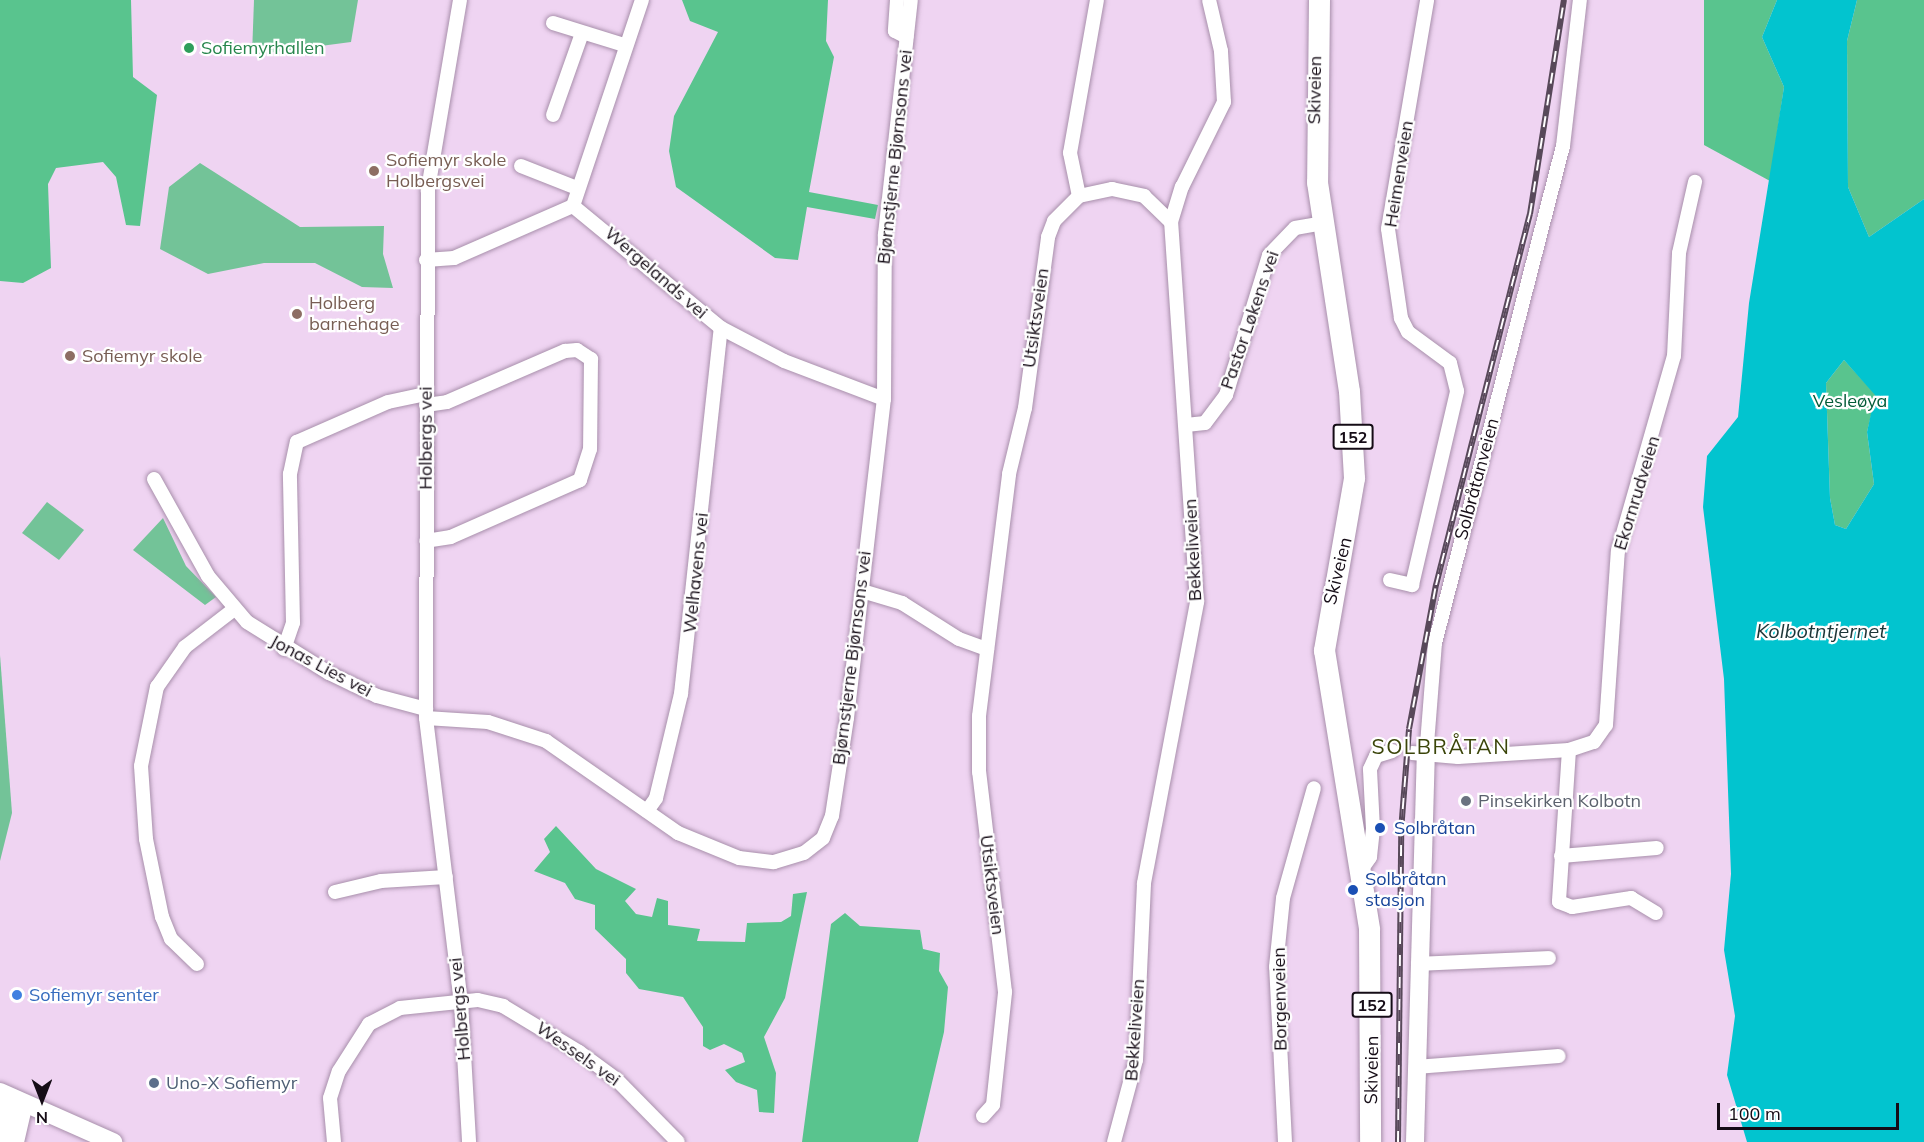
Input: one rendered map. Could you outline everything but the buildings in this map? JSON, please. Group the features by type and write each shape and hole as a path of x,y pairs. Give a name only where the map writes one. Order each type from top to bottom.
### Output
{"main road":[{"name":"Skiveien","path":"1319,0 1314,130 1322,223 1349,391 1354,478 1327,616 1325,665 1361,870 1372,981 1370,1142"}],"street":[{"name":"Holbergs vei","path":"460,0 434,141 426,260 426,713 461,1002 469,1142"},
{"path":"426,260 454,258 573,206 624,45 642,0"},
{"name":"Bjørnstjerne Bjørnsons vei","path":"897,0 895,31 907,37"},
{"name":"Bjørnstjerne Bjørnsons vei","path":"426,713 488,722 546,741 647,812 702,846 739,858 774,862 804,853 823,838 832,816 862,591 884,399 885,234 910,0"},
{"path":"1098,0 1070,153 1079,196 1128,190 1144,196 1171,222"},
{"name":"Bekkeliveien","path":"1114,1142 1136,1060 1144,883 1194,638 1197,564 1171,222 1182,187 1224,102 1221,51 1209,0"},
{"name":"Heimenveien","path":"1390,580 1412,585 1457,391 1450,363 1408,332 1401,318 1388,229 1427,0"},
{"name":"Solbråtanveien","path":"1415,1142 1419,755 1435,643 1563,146 1580,0"},
{"path":"553,23 624,45"},
{"path":"554,115 582,33"},
{"path":"521,166 577,188"},
{"name":"Ekornrudveien","path":"1569,750 1594,742 1610,710 1618,551 1674,356 1679,253 1695,182"},
{"name":"Utsiktsveien","path":"983,1116 993,1105 1005,992 979,772 987,649 1048,237 1054,221 1079,196"},
{"name":"Wergelands vei","path":"573,206 721,328 795,365 884,399"},
{"name":"Pastor Løkens vei","path":"1186,425 1205,423 1226,394 1269,255 1295,228 1322,223"},
{"name":"Welhavens vei","path":"647,812 656,798 681,694 721,328"},
{"path":"284,649 293,623 290,474 297,442 387,402 426,400 447,402 565,351 577,350 591,359 590,448 580,480 451,537 426,541"},
{"name":"Jonas Lies vei","path":"154,479 208,576 233,610 284,649 377,696 426,713"},
{"path":"862,591 902,603 959,639 987,649"},
{"path":"197,964 171,939 162,917 146,839 141,766 157,687 185,647 233,610"},
{"path":"1419,755 1569,750 1559,902 1563,907 1631,898 1656,913"},
{"path":"1361,870 1370,857 1373,830 1370,769 1376,756 1392,751"},
{"name":"Borgenveien","path":"1285,1142 1276,966 1283,898 1314,788"},
{"path":"1561,856 1657,848"},
{"path":"335,892 381,881 446,877"},
{"path":"1418,964 1550,958"},
{"name":"Wessels vei","path":"334,1142 330,1098 339,1071 369,1024 400,1008 461,1002 503,1006 560,1040 616,1079 678,1142"},
{"path":"1416,1067 1558,1056"},
{"path":"5,1142 1,1126 10,1098"},
{"path":"10,1098 15,1142"},
{"path":"10,1098 113,1142"}],"green space":[{"path":"0,0 131,0 133,77 157,95 140,226 126,225 116,177 103,162 56,168 48,184 51,268 23,283 0,281"},
{"path":"254,0 358,0 351,42 252,55"},
{"path":"682,0 828,0 826,41 834,57 809,192 878,205 875,219 807,207 798,260 775,258 676,187 669,151 674,116 718,32 690,21"},
{"path":"1704,0 1777,0 1762,37 1784,87 1770,181 1704,145"},
{"path":"1857,0 1924,0 1924,199 1869,237 1848,187 1847,41"},
{"path":"200,163 300,227 384,226 383,254 393,288 362,287 315,263 264,263 208,274 160,249 169,187"},
{"name":"Vesleøya","path":"1844,360 1876,395 1867,432 1874,484 1846,529 1835,525 1830,498 1826,383"},
{"path":"47,502 84,530 59,560 22,533"},
{"path":"163,518 186,566 216,597 205,605 133,550"},
{"path":"0,655 12,813 0,861"},
{"path":"556,826 596,869 636,889 625,901 636,914 652,917 657,898 668,901 668,925 700,929 697,941 745,942 747,923 781,922 791,916 793,894 807,892 785,998 764,1037 776,1073 774,1113 759,1112 757,1090 736,1082 725,1070 745,1062 742,1053 724,1044 710,1050 703,1046 703,1027 683,997 639,989 626,973 626,959 595,929 595,905 575,899 565,883 534,871 550,852 544,839"},
{"path":"845,913 860,926 920,930 923,949 940,953 939,971 948,987 944,1032 918,1142 802,1142 831,924"}],"water":[{"name":"Kolbotntjernet","path":"1777,0 1857,0 1847,41 1848,187 1869,237 1924,199 1924,1142 1747,1142 1727,1075 1735,1016 1724,950 1731,874 1724,679 1703,507 1707,456 1738,417 1749,303 1784,87 1762,37","holes":["1844,360 1875,395 1867,432 1874,484 1846,529 1835,525 1830,498 1826,383"]}],"railway":[{"path":"1398,1142 1401,831 1409,729 1436,585 1530,214 1564,0"}],"place":[{"name":"Sofiemyrhallen","path":"189,48"},
{"name":"Sofiemyr skole Holbergsvei","path":"374,171"},
{"name":"Holberg barnehage","path":"297,314"},
{"name":"Sofiemyr skole","path":"70,356"},
{"name":"Pinsekirken Kolbotn","path":"1466,801"},
{"name":"Solbråtan","path":"1380,828"},
{"name":"Solbråtan stasjon","path":"1353,890"},
{"name":"Sofiemyr senter","path":"17,995"},
{"name":"Uno-X Sofiemyr","path":"154,1083"}],"district":[{"name":"SOLBRÅTAN","path":"1441,746"}]}
